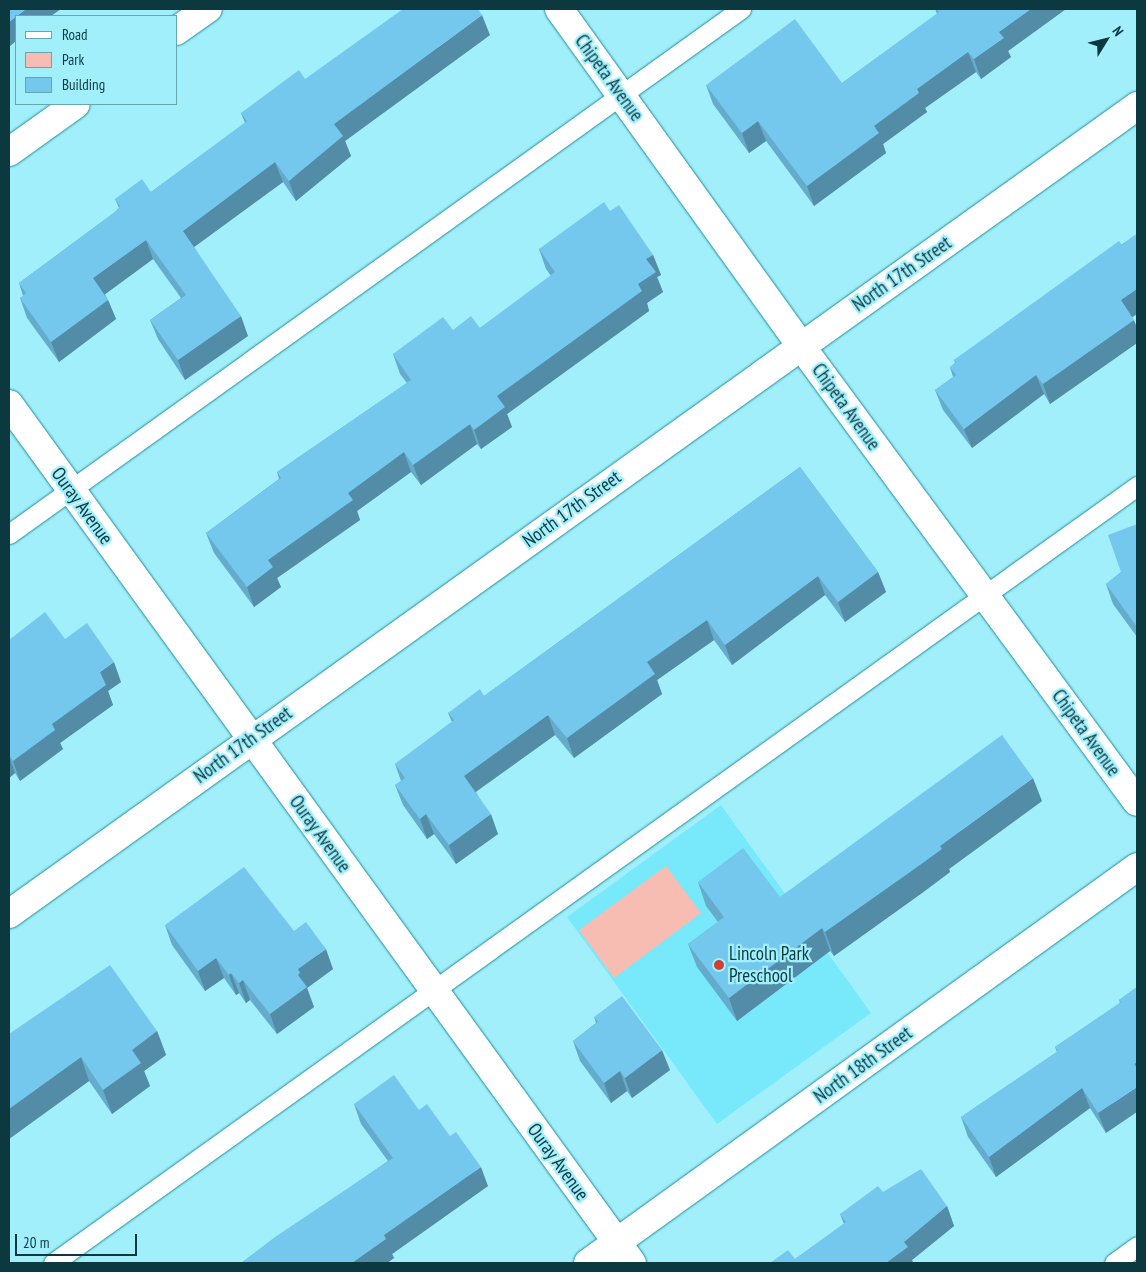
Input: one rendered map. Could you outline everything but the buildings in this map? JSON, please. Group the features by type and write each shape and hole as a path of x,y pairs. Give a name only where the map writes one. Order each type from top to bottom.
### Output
{"street":[{"path":"178,30 208,9"},
{"name":"Chipeta Avenue","path":"559,9 801,346 1137,802"},
{"path":"9,152 75,105"},
{"name":"North 17th Street","path":"9,914 1137,106"},
{"name":"Ouray Avenue","path":"9,404 624,1253"},
{"name":"North 18th Street","path":"588,1263 624,1253 1137,867"}],"lane":[{"path":"9,534 741,9"},
{"path":"53,1263 1137,486"},
{"path":"1114,1263 1137,1246"}],"shaded area":[{"name":"Lincoln Park Preschool","path":"721,805 871,1013 717,1124 567,917"}],"green space":[{"path":"666,866 701,913 614,978 579,930"}],"place":[{"name":"Lincoln Park Preschool","path":"719,965"}]}
